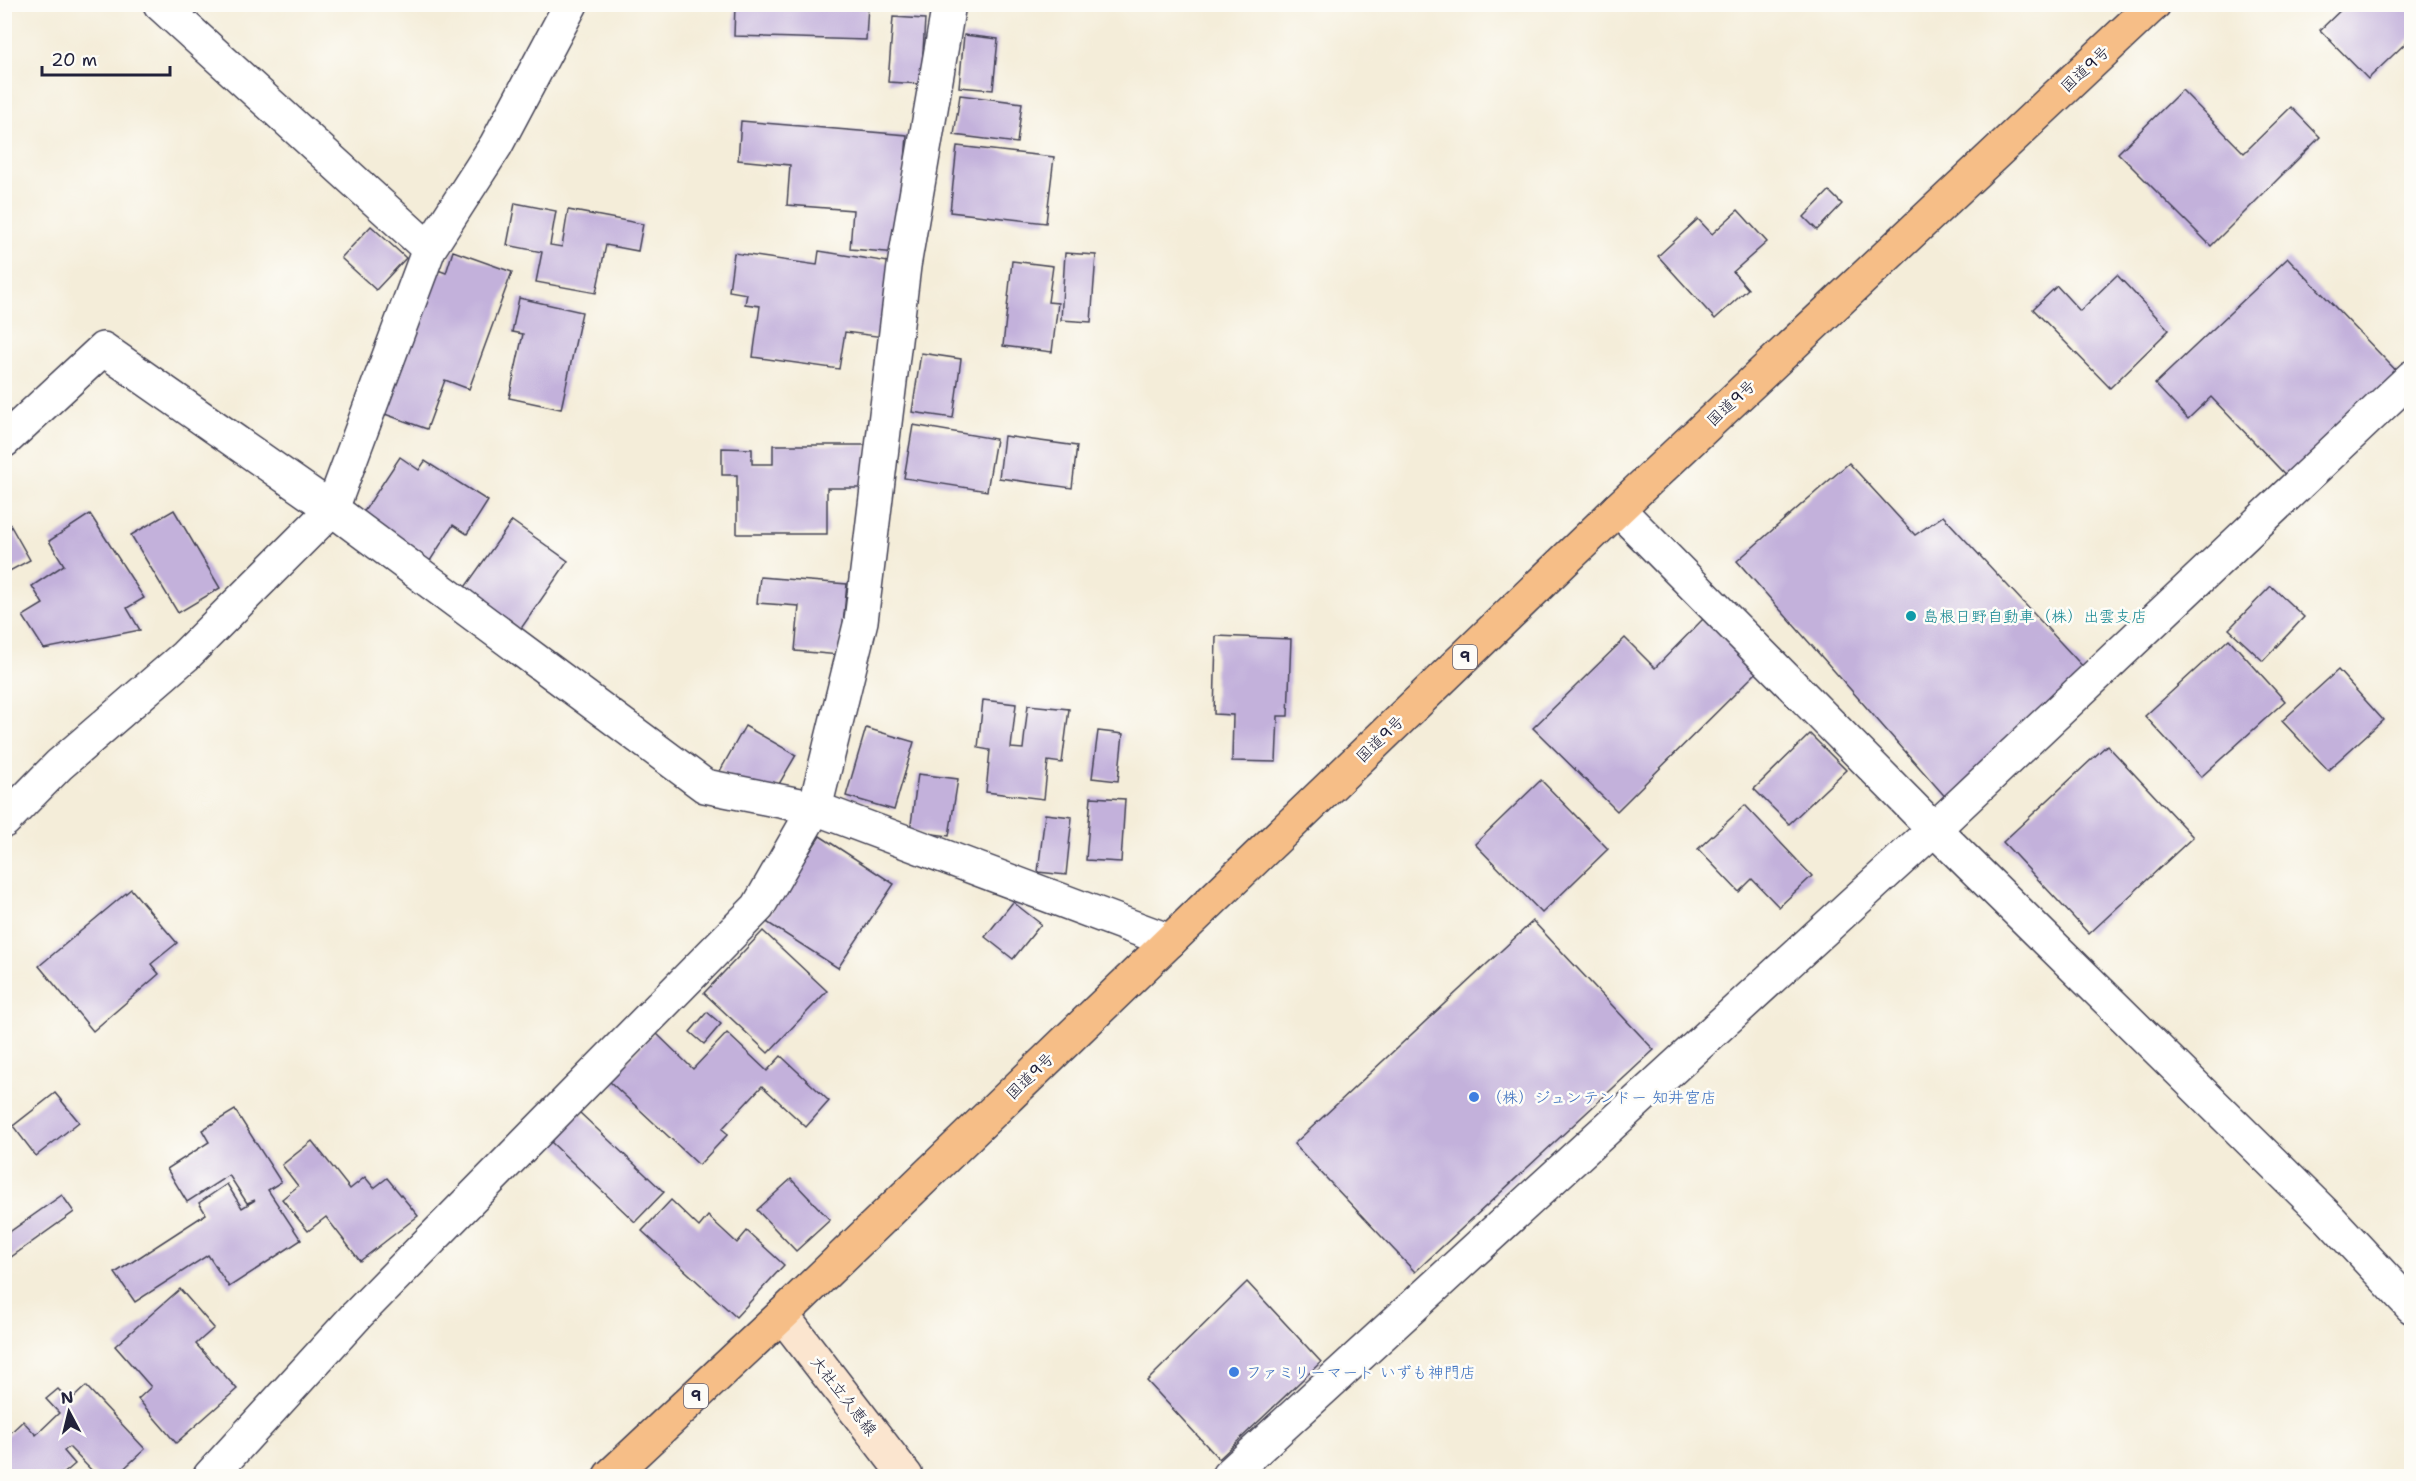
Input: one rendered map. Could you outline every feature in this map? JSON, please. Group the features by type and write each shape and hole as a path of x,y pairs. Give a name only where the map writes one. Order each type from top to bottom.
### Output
{"highway":[{"name":"国道9号","path":"610,1476 782,1315 1618,509 2154,4"}],"main road":[{"name":"大社立久恵線","path":"782,1315 906,1476"}],"street":[{"path":"160,4 429,249"},
{"path":"4,821 59,765 185,656 332,509 429,249 496,145 570,4"},
{"path":"210,1476 357,1315 758,908 814,808 861,621 904,266 949,4"},
{"path":"4,441 102,349 332,509 705,786 814,808 1170,941"},
{"path":"1228,1476 1934,829 2412,377"},
{"path":"1618,509 1934,829 2329,1218 2412,1307"}],"building":[{"path":"735,4 868,4 866,40 734,36"},
{"path":"895,4 930,4 930,8 895,7"},
{"path":"2347,4 2412,4 2412,37 2368,79 2320,30"},
{"path":"893,17 925,19 921,84 888,82"},
{"path":"964,35 998,39 993,90 959,87"},
{"path":"2182,90 2244,153 2291,107 2320,137 2211,246 2118,153"},
{"path":"960,95 1022,103 1017,143 954,135"},
{"path":"741,121 907,135 898,253 850,249 853,210 787,205 790,165 738,160"},
{"path":"957,146 1054,157 1046,223 950,212"},
{"path":"1829,191 1842,204 1817,230 1804,217"},
{"path":"515,203 556,211 550,245 562,247 568,210 643,224 638,251 606,245 596,293 536,282 542,252 507,245"},
{"path":"1738,210 1767,242 1733,272 1748,289 1715,319 1658,256 1698,219 1712,234"},
{"path":"371,226 406,258 376,290 341,258"},
{"path":"453,251 512,272 469,389 445,380 427,429 382,413 435,269 446,273"},
{"path":"819,251 895,263 884,337 845,332 839,369 753,357 760,306 745,304 747,294 729,291 734,253 817,265"},
{"path":"1065,253 1096,255 1091,322 1061,320"},
{"path":"2288,258 2408,383 2298,488 2211,397 2188,419 2155,384"},
{"path":"1012,261 1053,266 1048,302 1058,303 1052,352 1003,346"},
{"path":"2117,275 2169,330 2110,388 2033,309 2057,286 2080,311"},
{"path":"519,298 582,312 561,409 509,398 523,334 512,332"},
{"path":"921,353 961,359 953,418 912,412"},
{"path":"913,425 996,439 987,491 904,478"},
{"path":"1004,436 1077,446 1072,488 999,478"},
{"path":"773,445 867,445 867,488 827,488 827,534 737,534 737,475 722,475 722,448 752,449 752,464 773,464"},
{"path":"400,457 419,470 425,461 488,501 467,534 453,525 428,564 359,519"},
{"name":"島根日野自動車（株）出雲支店","path":"1849,463 1915,535 1943,516 2087,671 1949,801 1737,561"},
{"path":"174,510 220,588 178,613 131,535"},
{"path":"4,514 30,560 4,574"},
{"path":"90,514 144,598 127,608 140,630 44,649 23,616 43,604 32,586 64,565 49,541"},
{"path":"512,521 568,561 520,630 463,590"},
{"path":"760,577 847,584 840,655 795,651 799,606 757,603"},
{"path":"2271,586 2304,617 2263,661 2229,629"},
{"path":"1704,618 1757,672 1617,811 1533,728 1625,638 1655,668"},
{"path":"1216,636 1291,639 1288,716 1278,716 1276,762 1232,761 1233,715 1214,714"},
{"path":"2229,639 2285,701 2201,777 2145,716"},
{"path":"2338,670 2383,720 2328,770 2282,721"},
{"path":"983,700 1016,704 1011,748 1023,749 1028,705 1069,709 1062,763 1048,761 1044,799 986,792 990,750 978,748"},
{"path":"745,726 796,755 775,791 751,789 720,771"},
{"path":"866,728 914,742 894,810 846,796"},
{"path":"1098,731 1123,734 1118,781 1092,778"},
{"path":"1810,734 1846,770 1789,824 1754,789"},
{"path":"2107,745 2193,837 2089,934 2003,842"},
{"path":"918,774 958,779 949,836 910,831"},
{"path":"1541,780 1608,849 1542,913 1475,844"},
{"path":"1091,797 1125,799 1121,862 1086,860"},
{"path":"1745,805 1812,876 1779,907 1752,879 1739,892 1698,849"},
{"path":"1045,814 1072,817 1066,875 1038,872"},
{"path":"820,836 894,884 838,968 765,921"},
{"path":"131,889 177,943 151,964 159,974 93,1031 39,966"},
{"path":"1013,902 1041,924 1013,959 985,937"},
{"name":"（株）ジュンテンドー 知井宮店","path":"1533,921 1654,1050 1415,1272 1294,1144"},
{"path":"763,931 827,991 768,1053 704,993"},
{"path":"707,1012 721,1024 704,1044 690,1032"},
{"path":"655,1032 693,1069 727,1033 767,1071 781,1056 829,1101 806,1127 762,1086 722,1129 728,1134 699,1165 609,1081"},
{"path":"55,1093 79,1122 36,1156 13,1126"},
{"path":"235,1110 281,1182 268,1190 301,1240 229,1287 208,1255 135,1302 115,1273 206,1214 199,1203 227,1184 242,1208 255,1200 247,1203 229,1175 187,1202 167,1169 209,1142 202,1130"},
{"path":"579,1112 664,1192 635,1222 551,1142"},
{"path":"312,1141 350,1189 365,1177 374,1188 387,1178 418,1216 360,1261 326,1217 308,1231 282,1199 298,1186 282,1165"},
{"path":"791,1179 830,1220 796,1251 757,1210"},
{"path":"62,1195 74,1212 4,1262 4,1236"},
{"path":"671,1200 699,1227 708,1216 737,1243 747,1231 784,1265 736,1317 642,1231"},
{"name":"ファミリーマート いずも神門店","path":"1247,1282 1321,1362 1219,1459 1147,1381"},
{"path":"180,1289 214,1328 196,1344 237,1389 176,1443 138,1399 151,1387 115,1346"},
{"path":"86,1386 145,1449 116,1476 97,1476 69,1447 64,1451 75,1464 61,1476 4,1476 4,1439 23,1421 36,1435 59,1413 46,1399 58,1389 70,1401"}],"place":[{"name":"島根日野自動車（株）出雲支店","path":"1911,616"},
{"name":"（株）ジュンテンドー 知井宮店","path":"1474,1097"},
{"name":"ファミリーマート いずも神門店","path":"1234,1372"}]}
